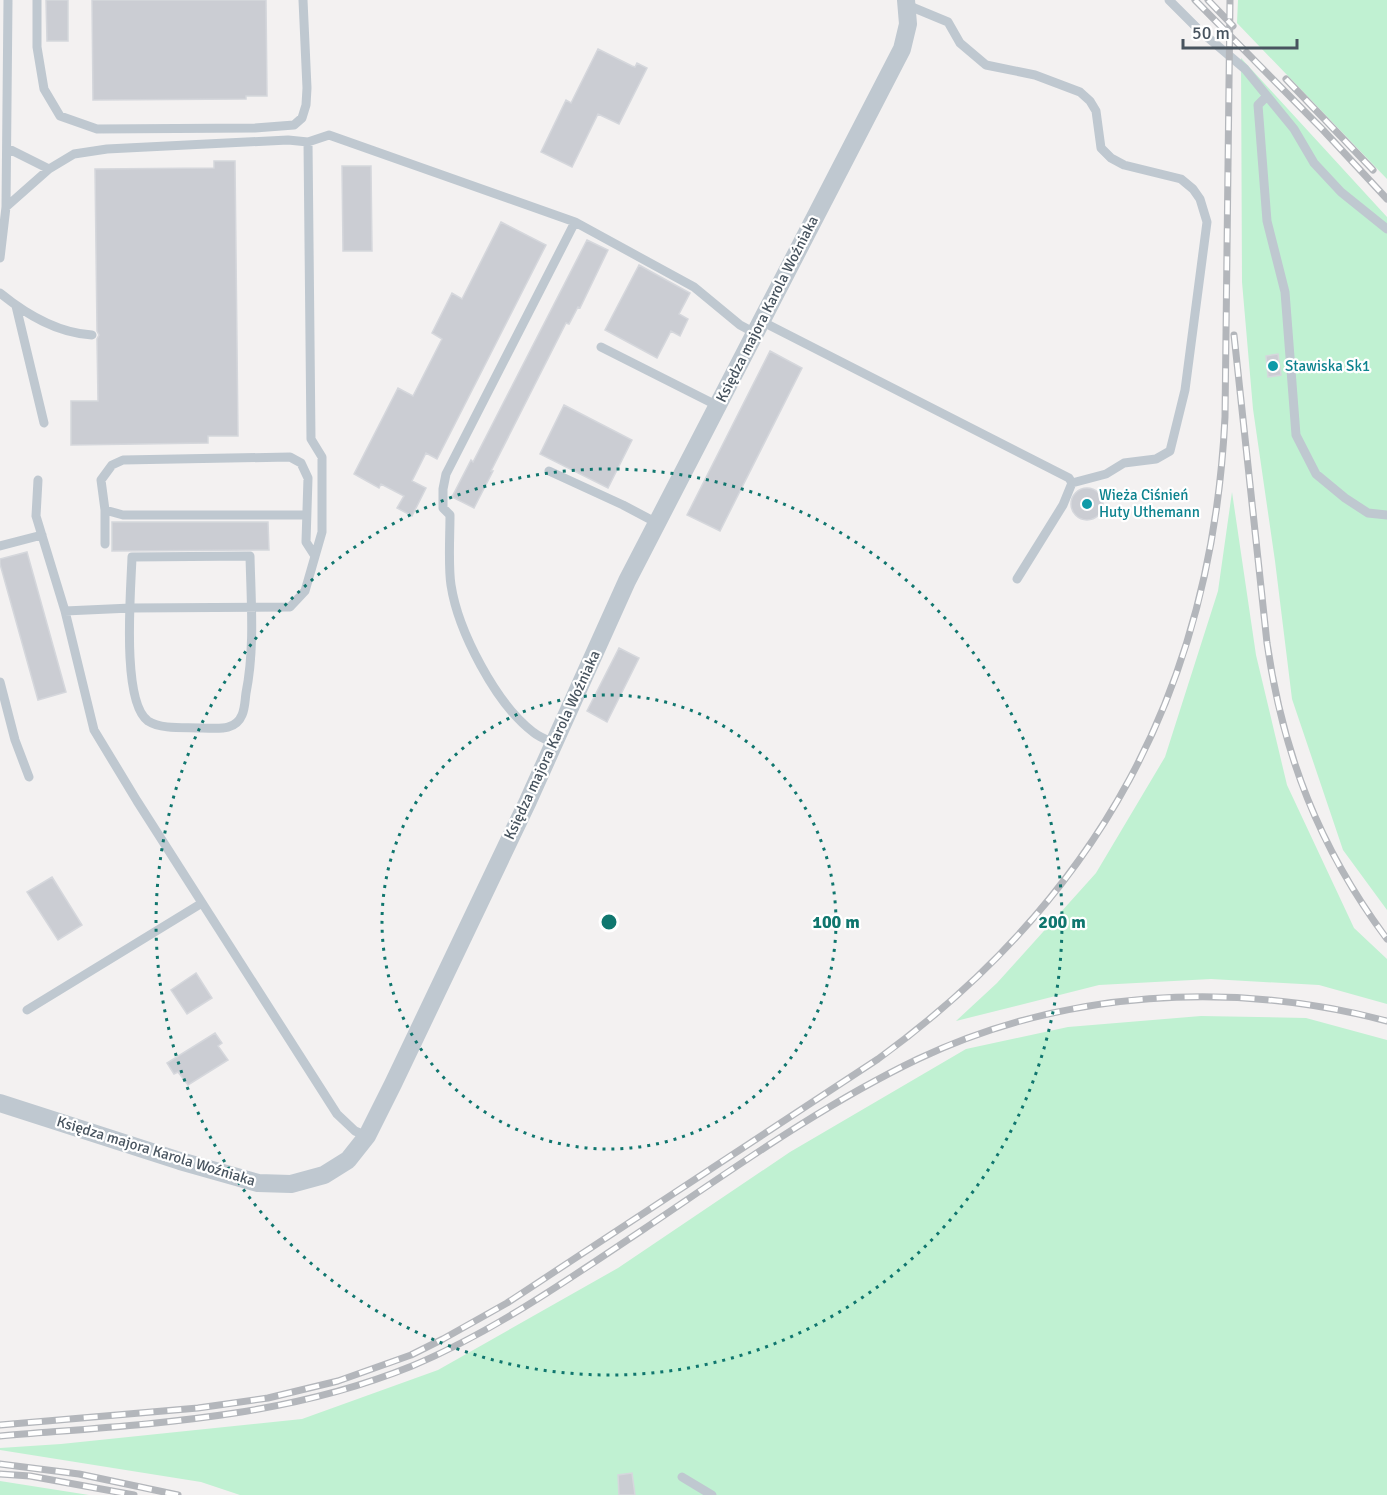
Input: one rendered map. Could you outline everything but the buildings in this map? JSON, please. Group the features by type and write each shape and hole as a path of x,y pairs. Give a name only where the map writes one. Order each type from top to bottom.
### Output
{"street":[{"name":"Księdza majora Karola Woźniaka","path":"0,1103 180,1161 258,1183 291,1184 324,1176 348,1160 367,1136 554,743 627,581 902,49 908,24 906,2"}],"lane":[{"path":"0,258 6,207 8,0"},
{"path":"38,0 37,46 44,89 60,116 97,129 108,129 255,128 294,125 302,117 306,105 303,0"},
{"path":"1169,0 1198,30 1245,69 1294,129 1314,163 1341,192 1387,230"},
{"path":"906,2 948,22 960,43 986,65 1035,75 1080,92 1090,101 1096,111 1101,148 1111,158 1124,165 1181,179 1200,199 1207,222 1185,390 1170,451 1156,459 1124,463 1106,474 1072,483"},
{"path":"1266,97 1258,105 1267,221 1285,292 1296,435 1316,474 1345,498 1368,513 1387,514"},
{"path":"6,207 49,169 74,154 107,149 288,140 308,142 329,135 575,222 694,287 740,325 758,327 1069,478 1072,483"},
{"path":"65,611 131,608 290,607 305,591 322,532 322,457 311,439 308,142"},
{"path":"7,148 49,169"},
{"path":"554,743 534,732 517,716 496,690 468,640 450,583 450,515 443,508 443,489 446,474 575,222"},
{"path":"0,293 16,306 43,322 77,334 92,335"},
{"path":"16,306 44,423"},
{"path":"601,347 718,406"},
{"path":"105,544 105,510 101,480 112,465 123,460 290,457 301,463 308,478 306,542 315,556"},
{"path":"549,471 623,505 657,524"},
{"path":"38,480 36,516 65,611 94,730 201,903 337,1114 355,1131 367,1136"},
{"path":"1017,579 1063,505 1072,483"},
{"path":"105,510 123,514 306,515"},
{"path":"0,546 42,535"},
{"path":"250,556 251,609 251,670 242,716 235,724 225,729 159,726 147,720 139,711 131,673 132,557 250,556"},
{"path":"0,682 15,740 29,777"},
{"path":"27,1010 201,903"},
{"path":"682,1477 712,1495"}],"green space":[{"path":"1238,0 1387,0 1387,179 1237,23"},
{"path":"1241,58 1387,217 1387,910 1343,850 1292,699 1253,409 1242,282"},
{"path":"1232,492 1256,655 1287,785 1354,928 1387,959 1387,1004 1319,985 1211,979 1099,985 956,1021 997,983 1096,873 1165,757 1218,591"},
{"path":"1201,1016 1306,1018 1387,1040 1387,1495 240,1495 201,1482 0,1450 0,1448 61,1444 302,1419 438,1370 618,1268 790,1152 966,1049 1068,1027"},
{"path":"0,1481 89,1495 0,1495"}],"railway":[{"path":"1195,0 1323,130 1387,199"},
{"path":"1208,0 1233,26"},
{"path":"0,1425 198,1408 268,1398 338,1381 411,1355 507,1303 878,1059 956,997 1023,929 1081,857 1129,780 1168,697 1196,610 1215,516 1225,417 1230,0"},
{"path":"1286,79 1373,170"},
{"path":"1234,335 1267,643 1283,723 1294,761 1323,835 1363,905 1387,939"},
{"path":"0,1436 158,1423 261,1409 362,1384 412,1366 473,1337 531,1303 778,1139 882,1077 974,1036 1031,1018 1090,1006 1149,999 1209,997 1269,1000 1328,1008 1387,1021"},
{"path":"0,1464 79,1474 178,1495"},
{"path":"0,1474 30,1476 134,1495"}],"place":[{"name":"Stawiska Sk1","path":"1273,366"},
{"name":"Wieża Ciśnień Huty Uthemann","path":"1087,504"}]}
